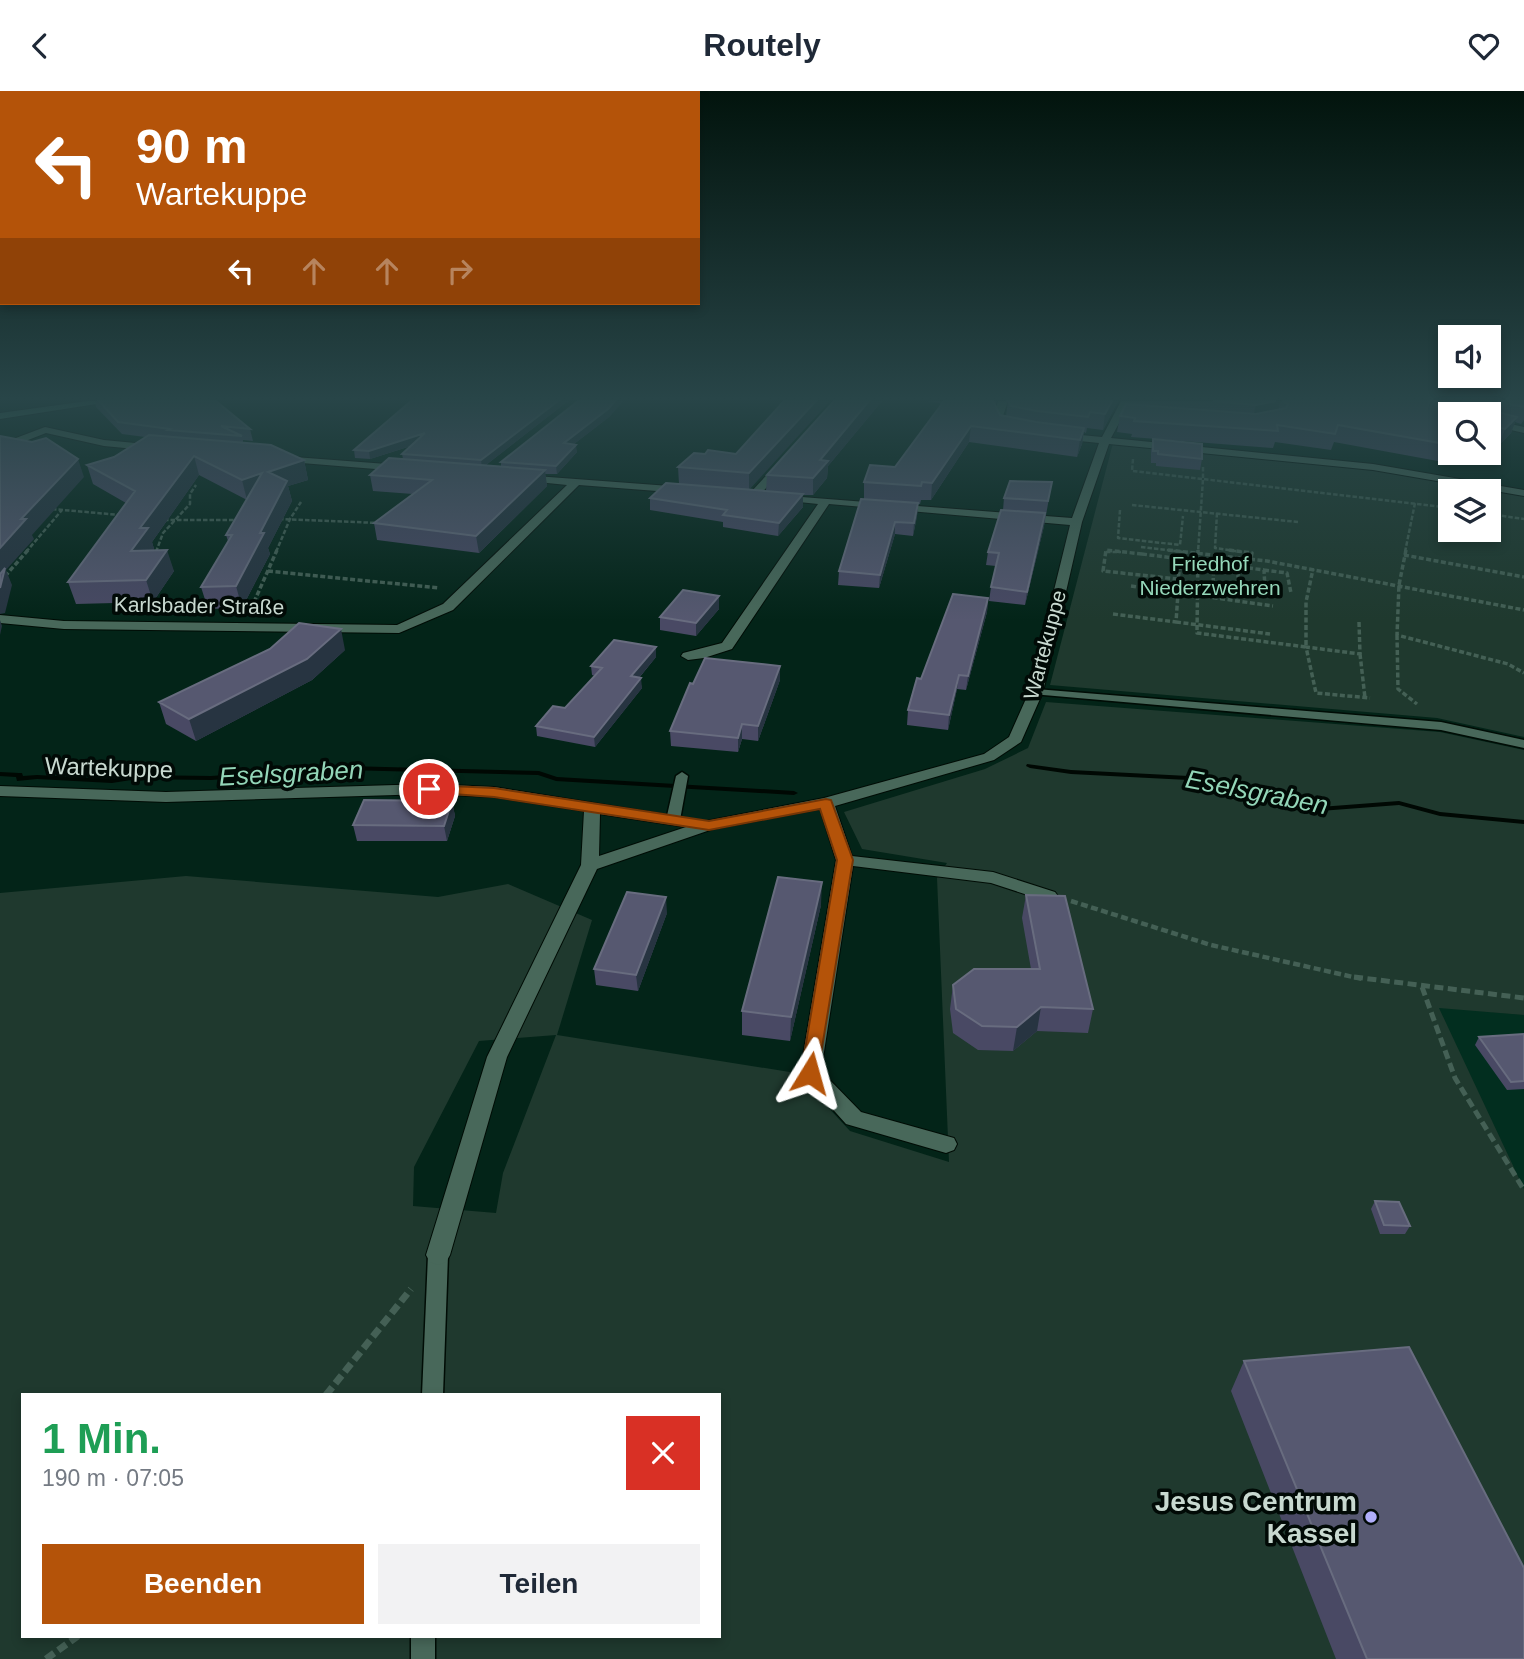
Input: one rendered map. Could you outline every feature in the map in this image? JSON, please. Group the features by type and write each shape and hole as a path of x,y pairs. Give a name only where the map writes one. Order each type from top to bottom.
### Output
{"street":[{"path":"754,495 773,474"},
{"name":"Wartekuppe","path":"590,865 709,825 826,803 989,757 1016,739 1036,692 1076,521 1093,474"},
{"path":"1415,474 1524,493"},
{"path":"511,477 700,491"},
{"path":"465,590 576,482"},
{"path":"741,494 1076,521"},
{"path":"688,656 705,655 727,646 826,500"},
{"name":"Karlsbader Straße","path":"0,618 64,625 399,629 448,607 465,590"},
{"name":"Wartekuppe","path":"0,791 166,797 429,789 494,792 709,825"},
{"path":"826,803 845,860 810,1073 854,1118 946,1144"},
{"path":"438,1255 497,1057 590,865 592,808"},
{"path":"845,860 993,878 1049,896"}],"lane":[{"path":"1036,692 1441,726 1524,744"},
{"path":"673,820 682,776"},
{"path":"432,1393 438,1255"},
{"path":"423,1659 424,1638"}],"path":[{"path":"1160,474 1438,506"},
{"path":"1203,474 1197,561 1197,633 1360,653"},
{"path":"150,561 158,551 156,546 171,521 190,504 190,494 196,485"},
{"path":"243,627 290,519 301,502"},
{"path":"1406,702 1419,704 1398,689 1399,585 1415,503"},
{"path":"1132,505 1298,521"},
{"path":"50,509 128,516"},
{"path":"0,582 63,510"},
{"path":"1120,510 1118,538 1180,545 1182,516"},
{"path":"1217,513 1215,548 1252,553 1249,568"},
{"path":"1501,516 1524,519"},
{"path":"269,519 391,524"},
{"path":"160,520 247,520"},
{"path":"1142,554 1144,541"},
{"path":"1141,547 1289,565 1524,610"},
{"path":"1181,559 1178,579 1103,571 1106,550 1142,554 1214,563 1287,573"},
{"path":"1404,555 1524,577"},
{"path":"1213,583 1214,563"},
{"path":"1289,565 1287,573 1291,593"},
{"path":"1237,585 1240,567"},
{"path":"1312,569 1306,602 1306,647 1315,693 1378,699"},
{"path":"1264,570 1265,588"},
{"path":"268,571 465,590"},
{"path":"1131,586 1273,606"},
{"path":"1177,622 1178,593"},
{"path":"1113,614 1270,634"},
{"path":"1359,622 1365,698"},
{"path":"1397,635 1508,664 1524,673"},
{"path":"1049,896 1108,911 1212,945 1372,981 1524,998"},
{"path":"1422,987 1455,1078 1524,1190"},
{"path":"328,1393 438,1255"},
{"path":"46,1659 75,1638"}],"shaded area":[{"path":"1438,1007 1524,1015 1524,1189 1522,1186"}],"green space":[{"name":"Friedhof Niederzwehren","path":"1105,474 1397,474 1438,481 1438,542 1501,542 1501,492 1524,496 1524,737 1437,718 1050,685"},
{"path":"1046,702 1440,732 1524,750 1524,1015 1439,1008 1524,1189 1524,1659 0,1659 0,893 186,876 438,897 508,884 592,920 557,1035 796,1073 850,1131 949,1162 937,878 947,863 862,849 844,812 985,769 1028,748","holes":["556,1035 503,1173 496,1213 413,1206 414,1167 479,1041"]}],"building":[{"path":"0,474 64,474 21,519 26,519 0,548"},
{"path":"104,474 180,474 140,528 148,528 131,551 167,550 146,580 68,582 135,491"},
{"path":"230,474 259,474 242,480"},
{"path":"261,474 273,474 287,481 236,586 201,587 232,535 226,535"},
{"path":"541,474 476,536 374,523 432,480 370,475"},
{"path":"768,474 816,474 813,478"},
{"path":"867,474 938,474 932,483 922,482 921,486 864,482"},
{"path":"1010,481 1052,482 1048,501 1004,498"},
{"path":"666,483 803,494 779,523 723,515 727,510 650,498"},
{"path":"861,499 918,503 914,523 895,522 880,575 839,571"},
{"path":"1001,510 1045,513 1027,592 991,587 999,553 988,552"},
{"path":"5,568 0,588 0,574"},
{"path":"683,590 719,596 696,623 660,617"},
{"path":"953,594 988,598 968,676 959,675 949,715 908,710 917,678 921,679"},
{"path":"299,623 341,629 307,659 189,719 159,702 270,649"},
{"path":"614,640 656,647 631,676 641,678 594,737 536,726 553,706 565,708 602,668 591,666"},
{"path":"705,658 780,666 758,726 742,724 738,738 670,731 690,683 693,684"},
{"path":"364,800 452,801 444,826 353,825"},
{"path":"778,877 822,882 791,1017 742,1011"},
{"path":"627,892 666,897 636,975 594,969"},
{"path":"1026,895 1065,896 1093,1009 1041,1007 1017,1027 982,1026 956,1009 953,985 974,969 1040,969"},
{"path":"1524,1034 1524,1081 1511,1082 1479,1037"},
{"path":"1375,1201 1399,1202 1410,1226 1384,1225"},
{"name":"Jesus Centrum Kassel","path":"1409,1347 1524,1568 1524,1659 1367,1659 1244,1361"}],"waterway":[{"name":"Eselsgraben","path":"1030,766 1071,772 1208,779 1320,809 1399,803 1440,814 1524,822"},
{"name":"Eselsgraben","path":"0,774 19,775 20,779 37,777 112,781 137,777 211,778 346,768 539,773 556,779 794,793"}],"place":[{"name":"Jesus Centrum Kassel","path":"1371,1517"}],"route":[{"path":"429,789 494,792 709,825 826,803 845,860 810,1073"}]}
